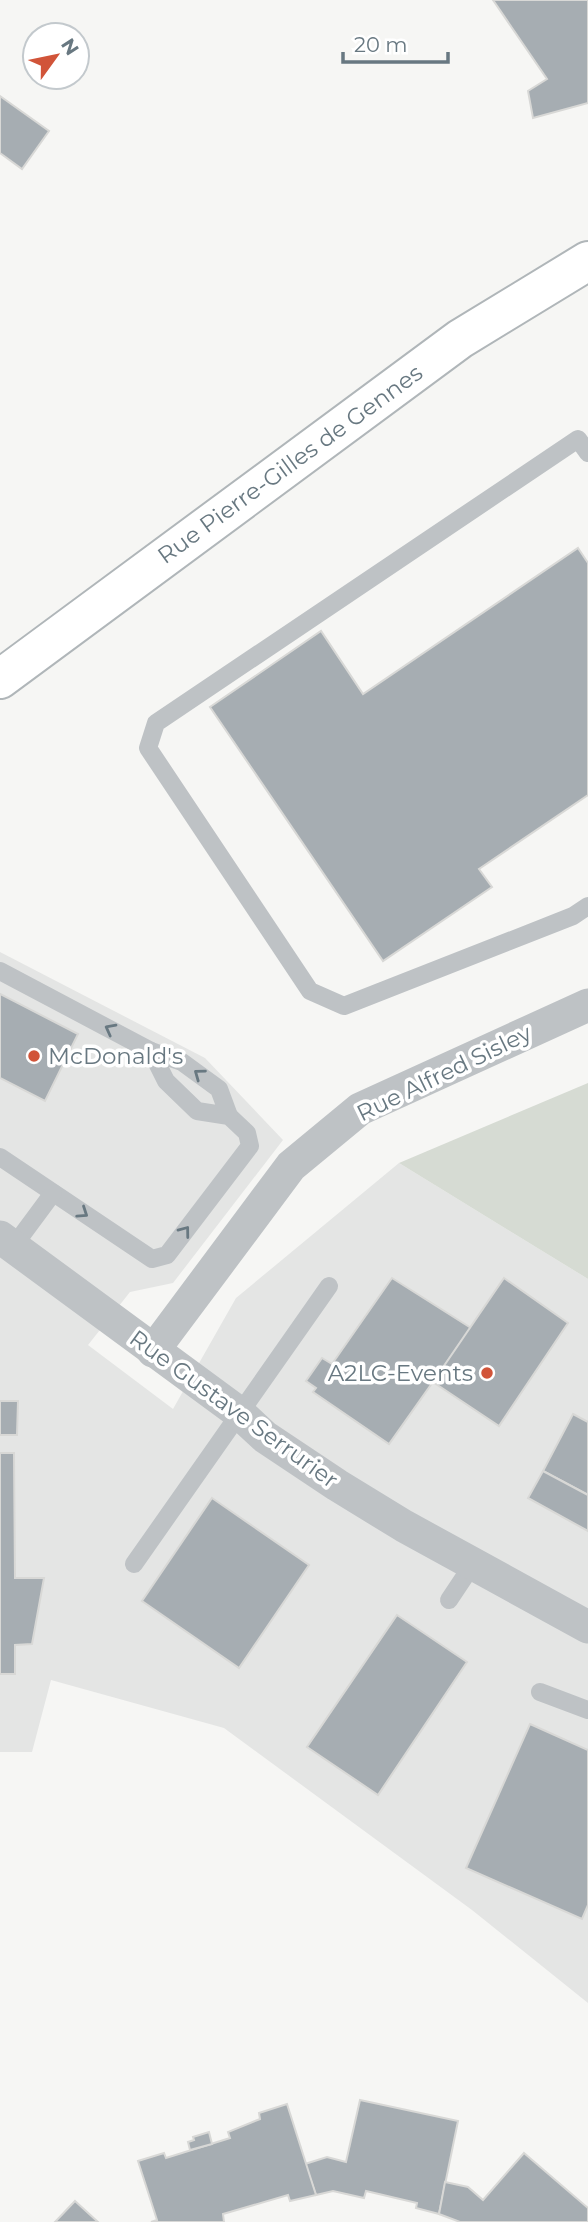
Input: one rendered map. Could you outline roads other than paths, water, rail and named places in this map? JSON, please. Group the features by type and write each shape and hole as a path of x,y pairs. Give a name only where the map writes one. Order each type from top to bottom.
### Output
{"main road":[{"name":"Rue Pierre-Gilles de Gennes","path":"0,679 460,339 588,261"}],"street":[{"name":"Rue Alfred Sisley","path":"153,1351 291,1166 360,1109 588,1005"},
{"name":"Rue Gustave Serrurier","path":"6,1242 238,1412 265,1437 337,1485 588,1627"}],"lane":[{"path":"588,453 578,439 156,723 148,748 310,991 344,1006 573,916 588,906"},
{"path":"0,971 151,1051 182,1062 219,1089 229,1116 247,1133 250,1146 167,1255 152,1259 0,1157"},
{"path":"151,1051 166,1081 197,1111 229,1116"},
{"path":"6,1242 53,1193"},
{"path":"134,1564 238,1412 329,1286"},
{"path":"449,1600 473,1564"},
{"path":"540,1692 588,1710"}],"place":[{"name":"McDonald's","path":"34,1056"},
{"name":"A2LC-Events","path":"487,1373"}]}
